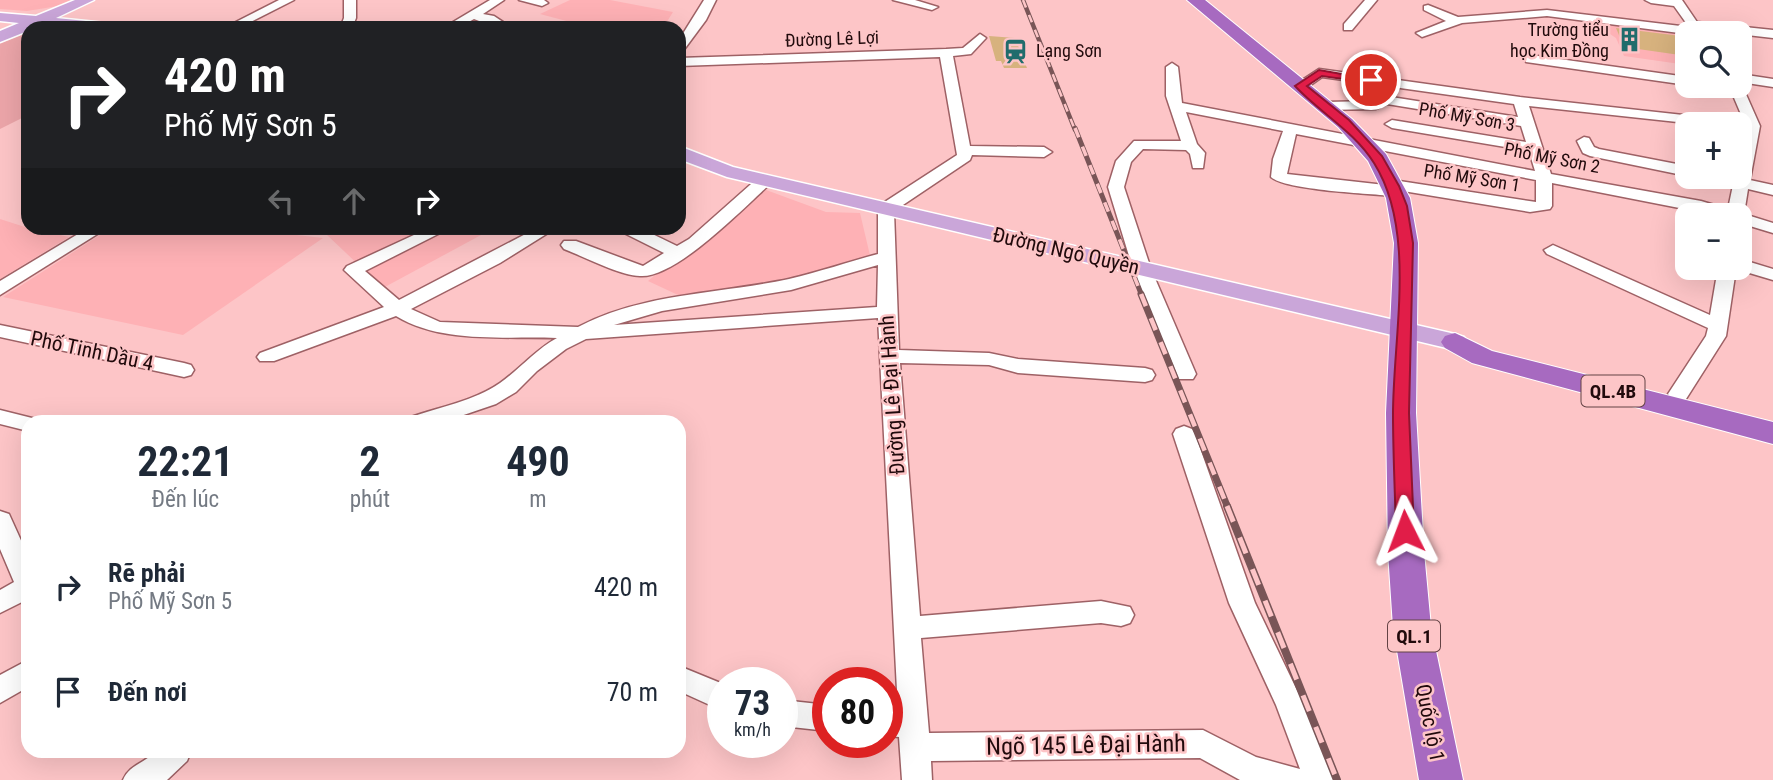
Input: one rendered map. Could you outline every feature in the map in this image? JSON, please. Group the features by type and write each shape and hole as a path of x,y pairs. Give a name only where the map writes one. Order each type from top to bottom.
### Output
{"highway":[{"name":"Quốc lộ 1","path":"1195,0 1326,106 1378,159 1394,188 1406,243 1402,438 1412,627 1441,780"},
{"name":"Đường Ngô Quyền","path":"1455,342 1482,357 1773,419"},
{"name":"Đường Ngô Quyền","path":"1679,401 1773,433"}],"main road":[{"path":"39,20 88,0"},
{"path":"0,17 47,21"},
{"path":"0,37 21,28"},
{"name":"Đường Ngô Quyền","path":"686,155 727,171 1455,342"}],"street":[{"path":"244,21 288,0"},
{"path":"349,21 350,0"},
{"path":"462,21 498,0"},
{"path":"525,0 542,3"},
{"path":"686,39 710,0"},
{"path":"899,0 932,7"},
{"path":"1348,27 1371,0"},
{"path":"1651,0 1677,1 1691,21"},
{"path":"1428,8 1457,21"},
{"path":"1422,33 1457,21 1547,13 1675,28"},
{"path":"474,15 494,21"},
{"path":"686,23 700,20"},
{"path":"1752,33 1773,34"},
{"name":"Đường Lê Lợi","path":"686,61 946,53 967,51 980,38"},
{"path":"886,209 965,157 946,53"},
{"path":"1531,59 1675,79"},
{"path":"1172,67 1173,96 1191,146 1197,153 1198,164"},
{"path":"1300,86 1314,79 1319,73 1520,101 1675,118"},
{"path":"1752,84 1773,83"},
{"path":"1326,106 1376,105 1385,100 1528,123"},
{"path":"1520,101 1544,176"},
{"path":"1376,105 1392,124 1406,151"},
{"name":"Phố Mỹ Sơn 2","path":"1178,107 1685,203"},
{"name":"Phố Mỹ Sơn 3","path":"1392,124 1536,148"},
{"name":"Phố Mỹ Sơn 1","path":"1291,127 1281,159 1279,177 1325,186 1439,191 1531,207 1544,206 1544,176"},
{"path":"1752,127 1773,129"},
{"path":"1584,141 1588,150 1595,153 1675,169"},
{"path":"1186,374 1142,269 1116,187 1124,160 1139,144 1191,146"},
{"path":"965,150 1044,152"},
{"path":"1435,157 1439,191"},
{"path":"570,245 642,272 679,254 701,239 765,180"},
{"path":"1752,184 1773,190"},
{"name":"Đường Lê Đại Hành","path":"886,209 887,312 907,628 905,732 917,780"},
{"name":"Phố Mỹ Sơn 2","path":"1752,221 1773,228"},
{"path":"0,289 88,235"},
{"path":"427,235 353,270 397,309 429,326 456,330 580,333 887,312"},
{"path":"267,357 397,309 536,235"},
{"path":"642,235 679,254"},
{"path":"1553,250 1717,325"},
{"path":"440,415 488,399 509,387 530,366 559,345 602,322 660,306 791,284 886,257"},
{"path":"1752,268 1773,275"},
{"path":"1679,401 1716,336 1725,280"},
{"path":"0,348 9,333"},
{"name":"Phố Tinh Dầu 4","path":"9,333 184,370"},
{"path":"890,356 975,358 1018,366 1145,375"},
{"path":"0,417 21,422"},
{"path":"1184,434 1242,603 1290,705 1320,780"},
{"path":"0,520 21,570"},
{"path":"0,602 21,590"},
{"path":"907,628 1101,612 1121,615"},
{"path":"0,690 21,676"},
{"path":"686,681 707,691"},
{"name":"Ngõ 145 Lê Đại Hành","path":"905,732 1203,744 1251,770 1291,780"},
{"path":"138,780 160,768 169,758"}],"shaded area":[{"path":"0,0 72,0 58,6 27,11 0,9"},
{"path":"570,0 610,0 673,12 667,21 566,21 540,14"},
{"path":"1600,22 1675,32 1675,63 1624,56 1616,38 1607,32"},
{"path":"21,35 21,118 0,129 0,43"},
{"path":"758,187 826,212 860,213 872,264 820,278 817,283 693,302 648,281"},
{"path":"0,219 21,226 21,235 69,237 0,279"},
{"path":"100,235 297,235 323,238 183,335 3,297"},
{"path":"327,235 481,235 383,288"}],"building":[{"path":"1616,28 1675,35 1675,54 1624,47"},
{"path":"989,36 1015,38 1027,68 1004,68 1001,61 996,61"}],"railway":[{"path":"1023,0 1075,130"},
{"path":"1075,128 1142,296"},
{"path":"1141,294 1228,508"},
{"path":"1227,506 1337,780"}],"place":[{"name":"Trường tiểu học Kim Đồng","path":"1629,40"},
{"name":"Lạng Sơn","path":"1016,51"}],"route":[{"path":"1371,80 1319,73 1314,79 1300,86 1345,123 1378,159 1398,198 1404,222 1406,243 1401,413 1405,531"}]}
